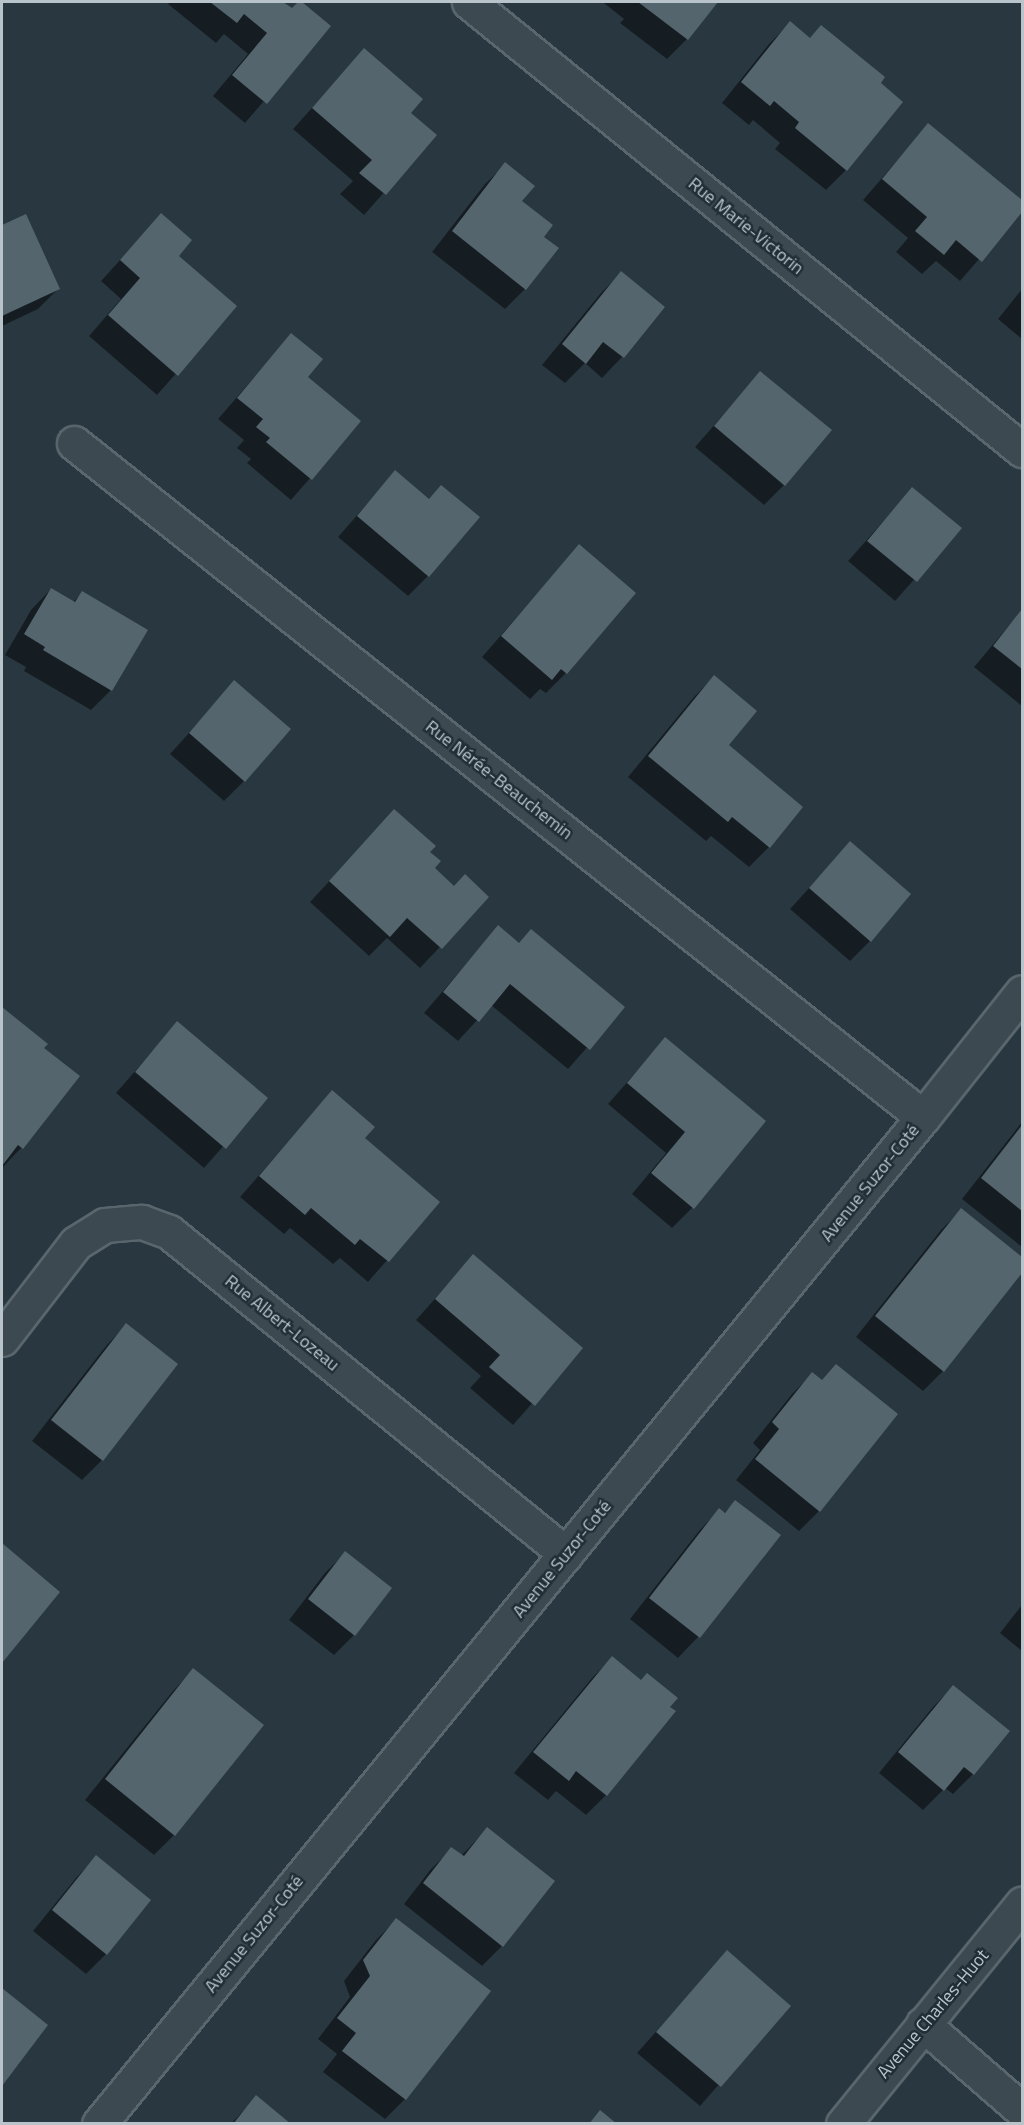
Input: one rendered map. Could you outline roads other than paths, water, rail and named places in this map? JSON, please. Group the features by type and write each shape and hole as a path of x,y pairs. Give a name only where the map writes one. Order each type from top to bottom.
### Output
{"street":[{"name":"Rue Marie-Victorin","path":"469,2 1023,450"},
{"name":"Rue Nérée-Beauchemin","path":"74,443 923,1117"},
{"name":"Avenue Suzor-Coté","path":"99,2124 1023,992"},
{"name":"Rue Albert-Lozeau","path":"2,1339 76,1243 105,1225 142,1222 169,1232 566,1554"},
{"name":"Avenue Charles-Huot","path":"843,2124 1023,1904"},
{"path":"923,2024 1023,2110"}]}
